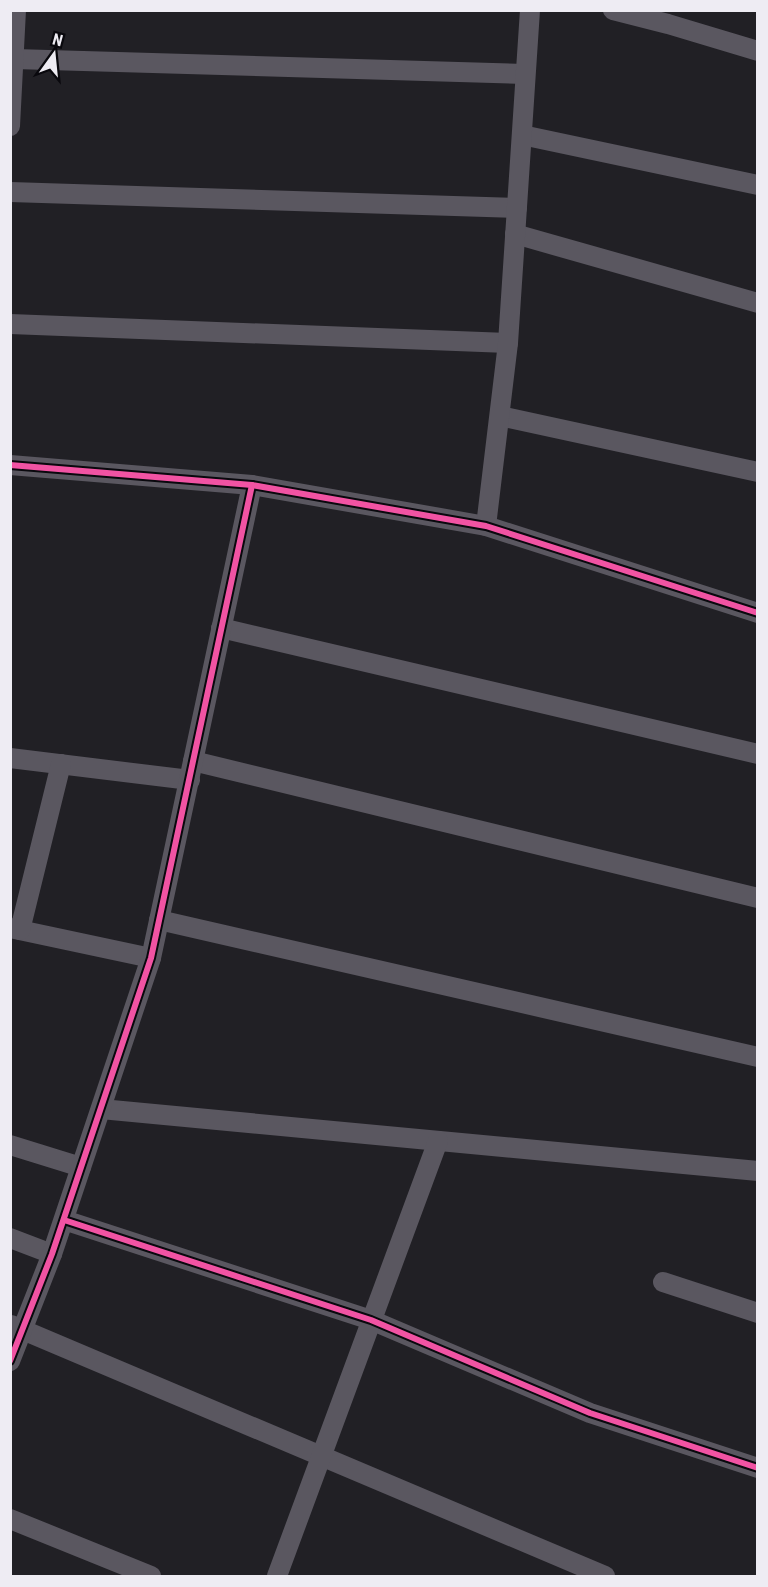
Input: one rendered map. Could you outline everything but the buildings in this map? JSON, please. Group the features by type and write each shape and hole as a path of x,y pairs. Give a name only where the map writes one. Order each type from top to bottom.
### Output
{"street":[{"path":"10,126 16,10"},
{"path":"486,526 508,343 530,10"},
{"path":"613,10 758,51"},
{"path":"14,59 525,74"},
{"path":"522,135 758,185"},
{"path":"10,192 517,208"},
{"path":"515,234 758,303"},
{"path":"10,324 508,343"},
{"path":"500,416 758,472"},
{"path":"10,465 252,485 486,526 758,613"},
{"path":"10,1361 17,1327 52,1254 151,958 252,485"},
{"path":"221,628 758,754"},
{"path":"10,758 61,764 191,770 758,898"},
{"path":"61,764 15,929 151,958"},
{"path":"159,920 758,1057"},
{"path":"101,1109 758,1171"},
{"path":"277,1576 438,1141"},
{"path":"10,1145 81,1167"},
{"path":"64,1220 371,1320 590,1413 758,1468"},
{"path":"10,1238 52,1254"},
{"path":"663,1282 758,1313"},
{"path":"17,1327 605,1576"},
{"path":"10,1519 151,1576"}],"cycle path":[{"path":"10,465 252,485 486,526 758,613"},
{"path":"10,1361 52,1254 151,958 252,485"},
{"path":"64,1220 371,1320 590,1413 758,1468"}]}
